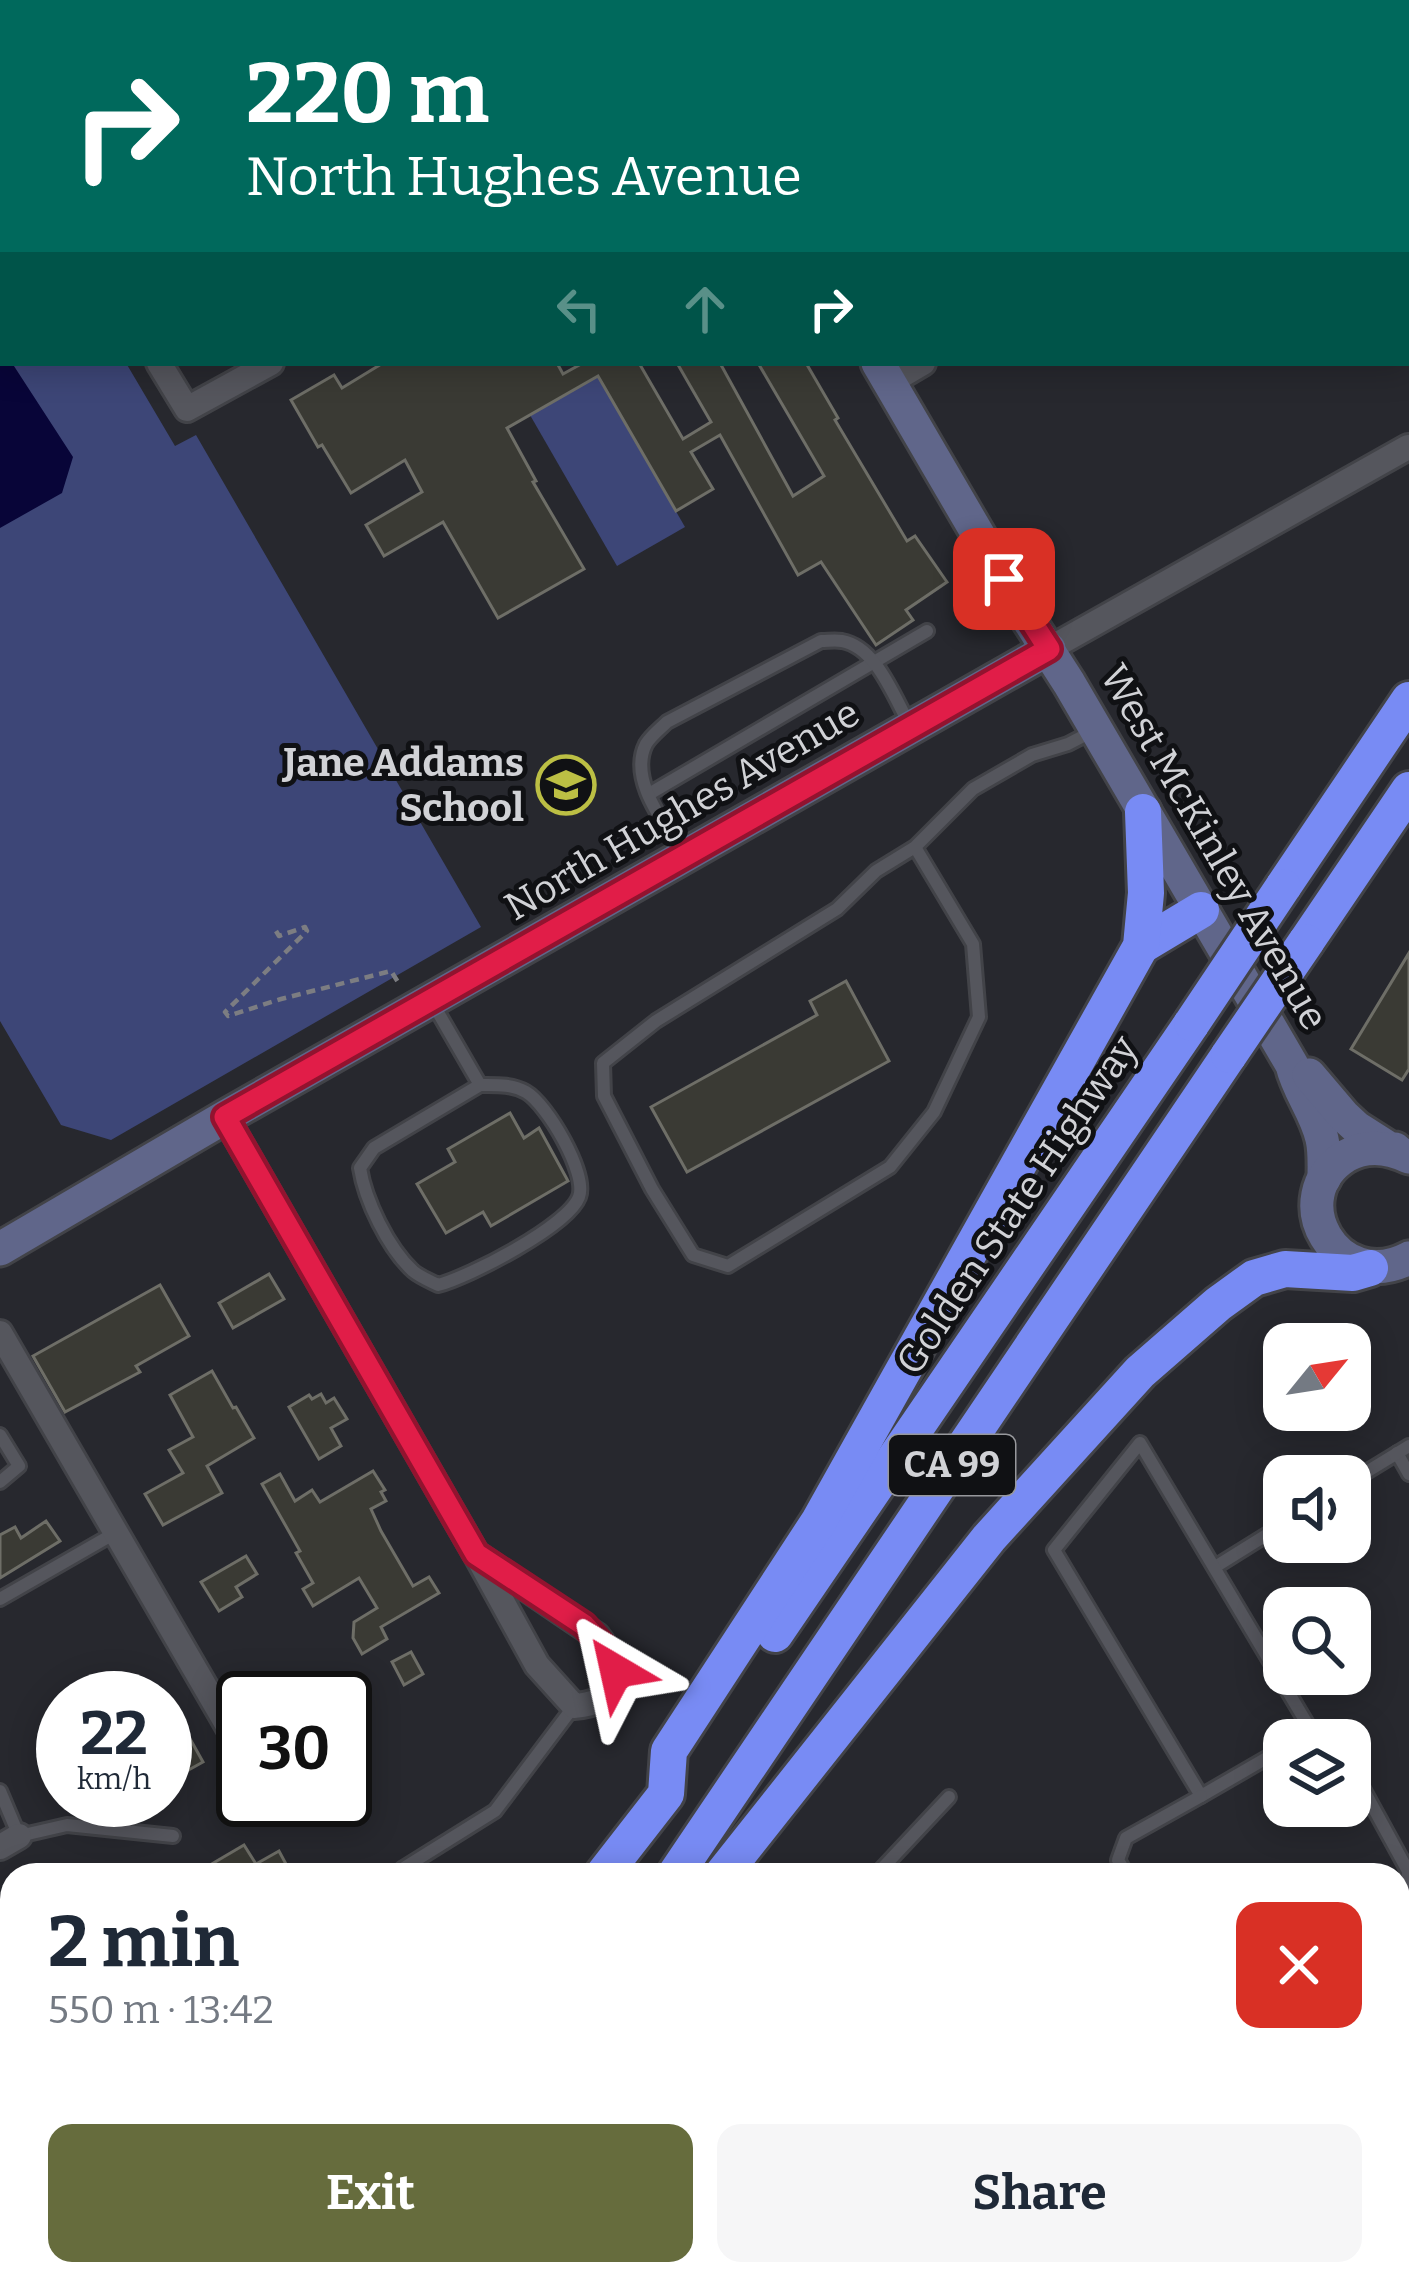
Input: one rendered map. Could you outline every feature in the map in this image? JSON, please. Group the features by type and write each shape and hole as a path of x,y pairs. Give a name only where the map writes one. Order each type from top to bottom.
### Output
{"highway":[{"name":"Golden State Highway","path":"616,1863 1409,700"},
{"name":"CA 99","path":"683,1863 1409,790"},
{"path":"666,1794 669,1751 819,1521 1141,946 1146,893 1143,812"},
{"path":"1141,946 1201,910"},
{"path":"732,1863 989,1538 1140,1372 1254,1278 1286,1269 1353,1273 1370,1268"}],"main road":[{"name":"West McKinley Avenue","path":"883,373 1292,1064 1297,1086 1324,1143 1324,1179 1318,1198 1324,1235 1336,1251 1370,1268"},
{"name":"North Hughes Avenue","path":"0,1250 1049,649"},
{"name":"West McKinley Avenue","path":"1292,1064 1311,1076 1357,1129 1403,1152"},
{"name":"West McKinley Avenue","path":"1324,1179 1352,1153 1370,1148 1403,1152"},
{"path":"1370,1268 1409,1258"}],"street":[{"path":"161,366 187,409 266,366"},
{"name":"North Hughes Avenue","path":"1049,649 1408,447"},
{"path":"225,1117 537,1665 574,1706 597,1701 614,1684 611,1655 584,1625 476,1554"},
{"path":"0,1333 216,1706"}],"lane":[{"path":"649,794 927,631"},
{"path":"685,857 649,794 640,762 648,740 667,722 821,641 842,641 859,648 874,664 911,728"},
{"path":"915,847 973,944 979,1017 934,1112 890,1167 728,1266 693,1256 604,1096 603,1063 656,1021 837,909 876,871 915,847 973,789 1032,755 1096,729"},
{"path":"432,1001 480,1084"},
{"path":"480,1084 529,1093 548,1115 578,1168 581,1193 569,1214 547,1229 460,1279 438,1285 415,1273 396,1251 364,1193 360,1168 374,1148 480,1084"},
{"path":"0,1435 19,1466 0,1482"},
{"path":"1201,1796 1054,1550 1140,1443 1307,1719"},
{"path":"1371,1470 1403,1450 1409,1474"},
{"path":"0,1599 115,1533"},
{"path":"1215,1567 1263,1537"},
{"path":"412,1863 495,1811 574,1706"},
{"path":"1120,1863 1126,1838 1263,1760"},
{"path":"0,1790 10,1842 67,1825 173,1836"},
{"path":"887,1863 950,1797"},
{"path":"1371,1803 1404,1863"}],"path":[{"path":"276,931 279,936 305,927 307,931 225,1012 228,1016 392,971 398,982"}],"shaded area":[{"path":"0,366 128,366 175,446 196,435 481,927 111,1140 61,1125 0,1021"},
{"path":"0,366 14,366 73,457 62,493 0,528"},
{"path":"598,376 685,527 617,566 530,415"}],"building":[{"path":"378,366 559,366 563,374 578,366 641,366 683,439 711,422 679,366 722,366 793,496 824,476 760,366 808,366 907,541 915,536 947,582 906,610 913,620 876,645 821,562 798,575 720,435 691,452 713,489 676,511 598,376 507,428 584,569 498,618 443,522 384,556 366,525 422,492 405,460 351,493 291,400 334,375 342,388"},
{"path":"1409,953 1409,1069 1402,1080 1351,1049"},
{"path":"846,981 889,1061 687,1172 651,1107 817,1015 810,1001"},
{"path":"510,1113 524,1138 539,1128 568,1181 491,1226 483,1212 446,1233 417,1184 455,1162 448,1149"},
{"path":"269,1274 284,1299 233,1328 219,1303"},
{"path":"160,1285 189,1336 136,1366 140,1372 65,1412 33,1356"},
{"path":"212,1371 254,1438 207,1466 222,1493 163,1525 145,1494 183,1473 169,1450 193,1437 170,1395"},
{"path":"321,1394 326,1403 334,1398 347,1419 331,1428 341,1446 319,1459 289,1407"},
{"path":"373,1471 385,1490 381,1492 386,1501 371,1509 381,1531 413,1586 429,1577 439,1593 381,1627 387,1639 362,1654 353,1638 354,1622 377,1608 359,1578 313,1606 303,1589 313,1583 296,1553 300,1551 262,1484 280,1474 295,1501 312,1490 320,1502"},
{"path":"46,1521 60,1541 0,1578 0,1535 15,1527 21,1538"},
{"path":"246,1556 257,1574 236,1587 242,1597 219,1611 201,1582"},
{"path":"411,1652 423,1674 404,1685 392,1662"},
{"path":"192,1742 203,1762 192,1768"},
{"path":"244,1845 255,1863 213,1863"},
{"path":"279,1851 285,1863 258,1863"}],"place":[{"name":"Jane Addams School","path":"566,785"}],"route":[{"path":"616,1671 611,1655 584,1625 476,1554 225,1117 1049,649 1004,579"}]}
